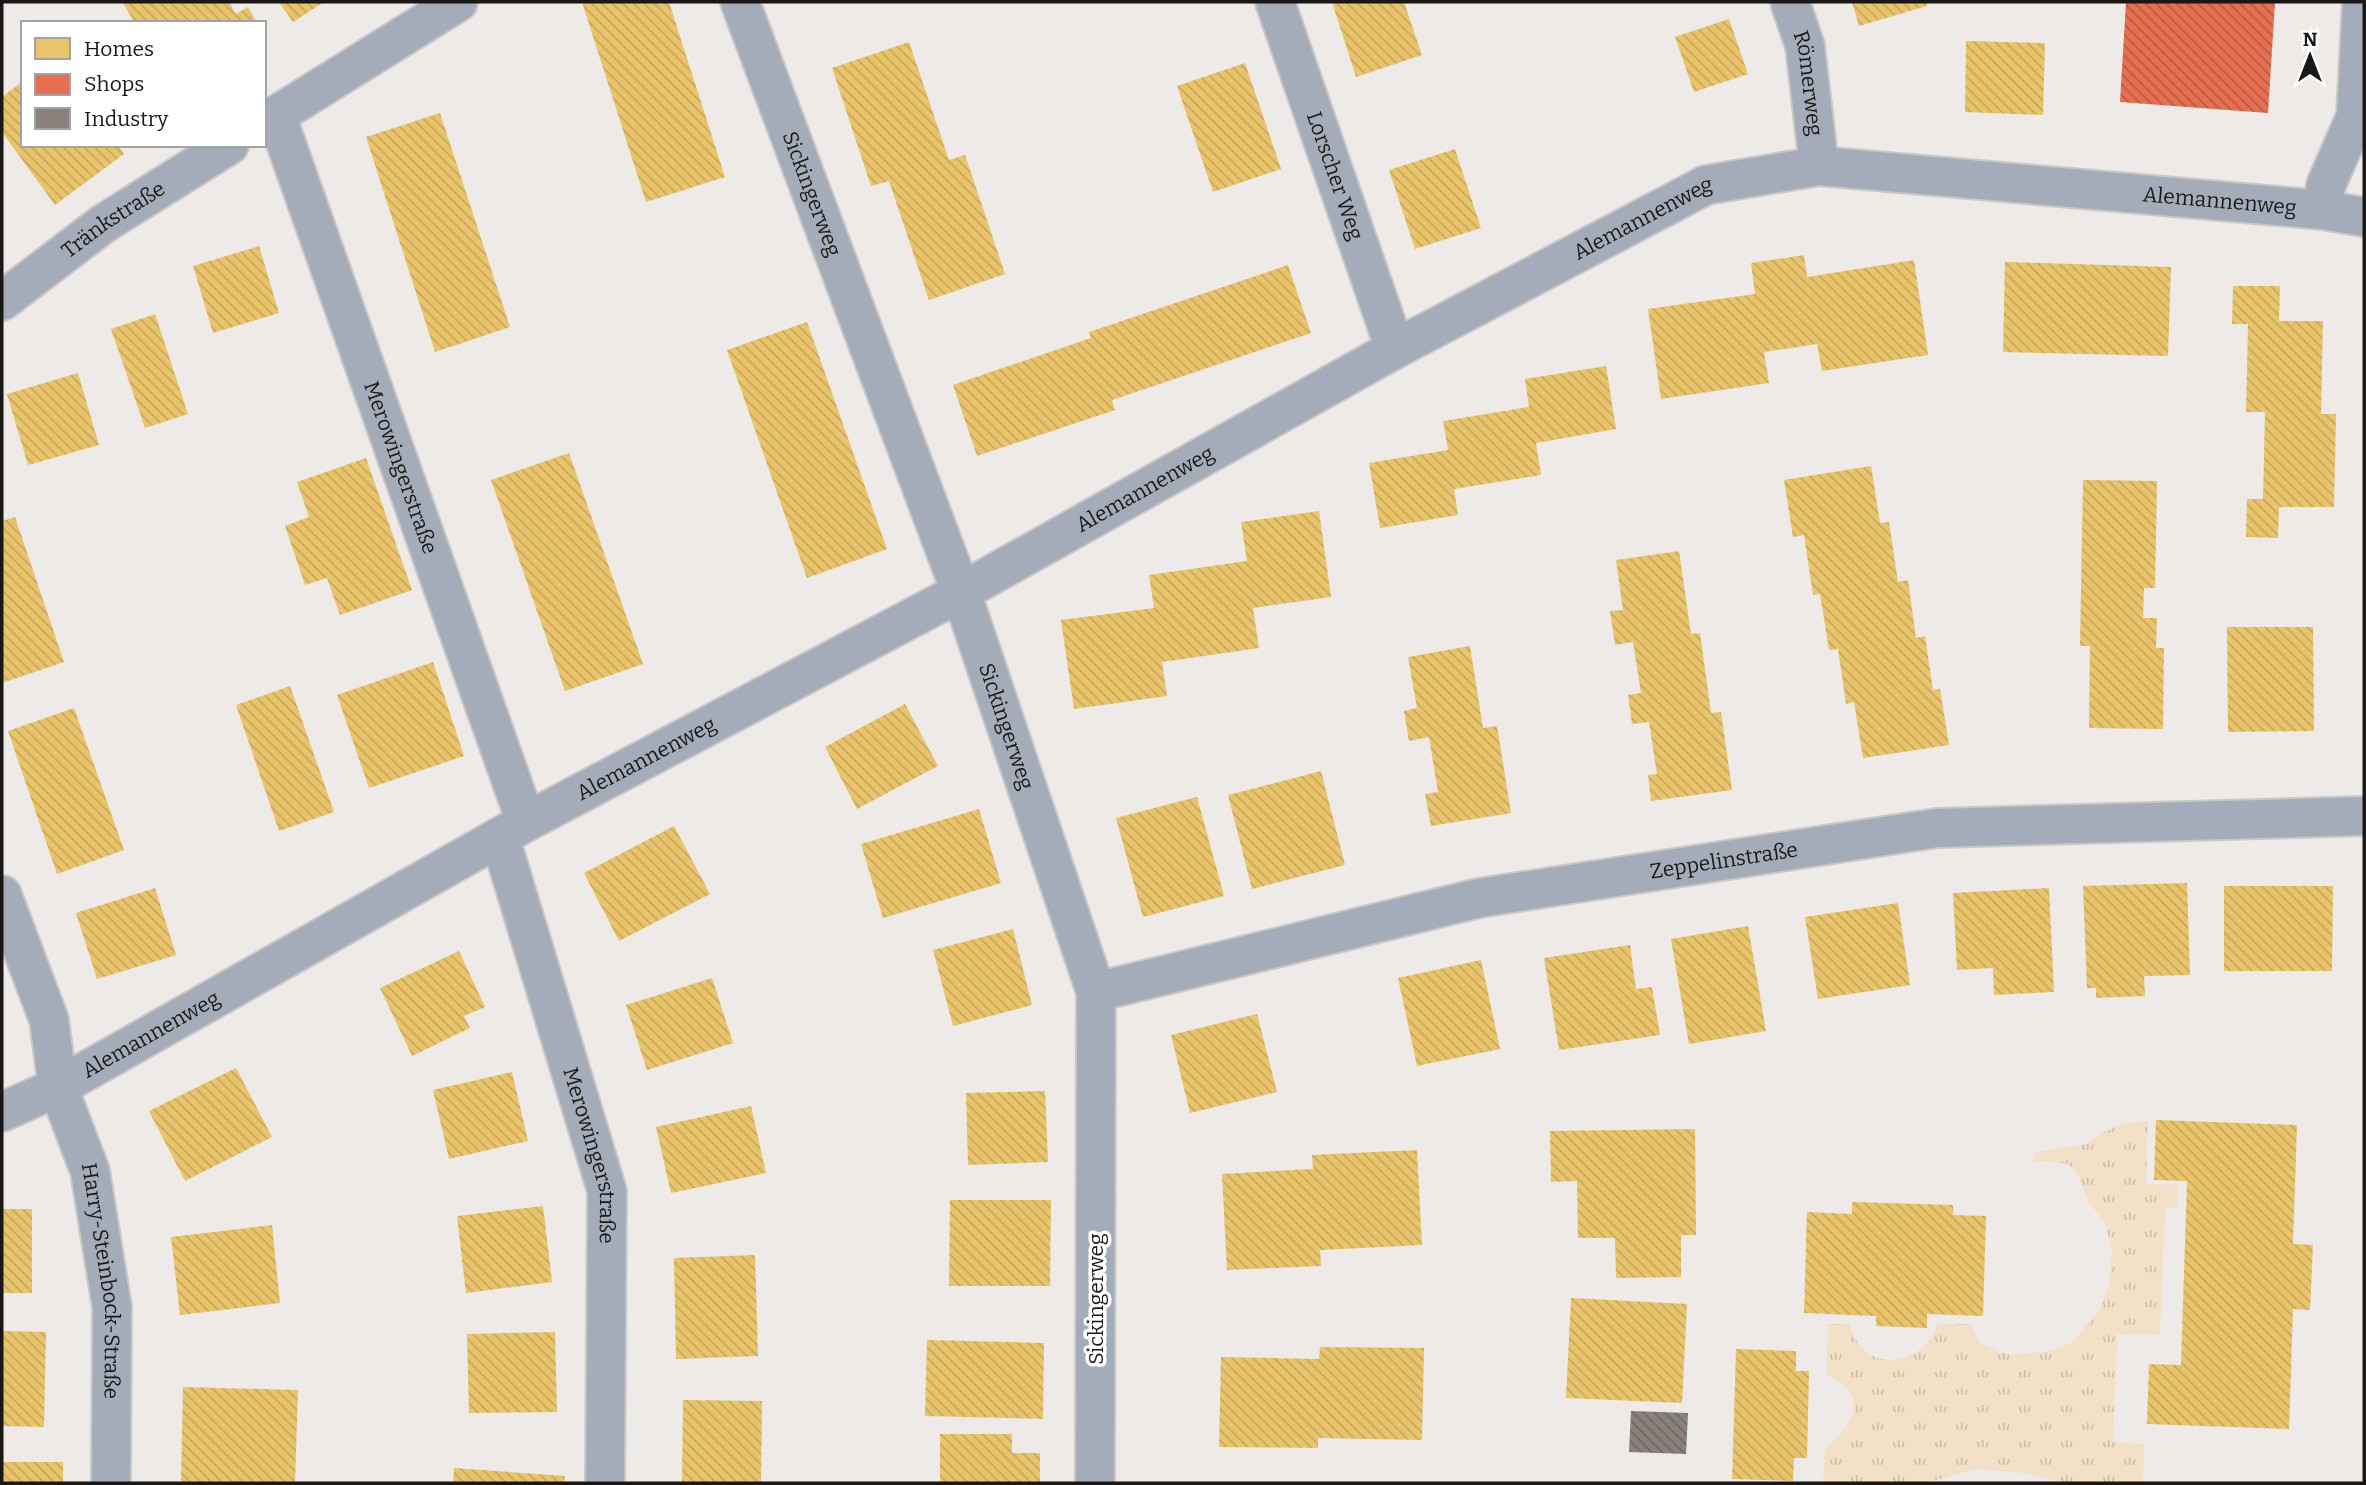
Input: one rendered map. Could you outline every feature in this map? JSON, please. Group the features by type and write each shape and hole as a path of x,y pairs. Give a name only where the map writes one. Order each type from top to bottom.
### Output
{"street":[{"path":"270,119 458,2"},
{"name":"Sickingerweg","path":"740,2 961,592 1096,992 1095,1483"},
{"name":"Lorscher Weg","path":"1275,2 1395,349"},
{"name":"Römerweg","path":"1790,2 1805,46 1819,166"},
{"path":"2323,210 2326,185 2356,116 2362,2"},
{"name":"Merowingerstraße","path":"270,119 513,830 607,1191 605,1483"},
{"name":"Tränkstraße","path":"2,301 103,224 226,147"},
{"name":"Alemannenweg","path":"2,1112 58,1087 513,830 961,592 1395,349 1706,186 1819,166 2323,210 2364,217"},
{"name":"Zeppelinstraße","path":"1096,992 1479,898 1937,828 2364,816"},
{"name":"Harry-Steinbock-Straße","path":"2,894 49,1020 58,1087 90,1171 113,1307 111,1483"}],"green space":[{"path":"2148,1122 2146,1184 2178,1185 2177,1208 2165,1208 2160,1335 2117,1334 2113,1442 2144,1444 2143,1483 2064,1483 2025,1473 1976,1469 1925,1483 1823,1483 1825,1448 1844,1429 1854,1410 1854,1401 1849,1391 1827,1375 1828,1324 1849,1324 1862,1348 1872,1355 1894,1360 1917,1352 1933,1335 1937,1324 1971,1324 1979,1343 2010,1355 2048,1351 2073,1342 2099,1311 2109,1285 2112,1251 2105,1222 2090,1204 2076,1171 2067,1164 2052,1161 2033,1162 2035,1152 2087,1144 2101,1133 2123,1124"}],"building: Homes":[{"path":"229,2 236,14 248,7 256,21 134,21 123,3"},
{"path":"279,2 324,2 293,22"},
{"path":"582,2 669,2 725,177 646,202"},
{"path":"1332,2 1404,2 1422,55 1356,77"},
{"path":"1852,2 1926,2 1927,6 1859,26"},
{"path":"1729,19 1748,74 1694,92 1675,37"},
{"path":"1966,41 2045,43 2043,115 1965,112"},
{"path":"909,42 949,160 965,155 1005,274 929,300 889,181 871,186 832,68"},
{"path":"1245,63 1281,169 1213,192 1177,86"},
{"path":"21,83 21,147 119,147 124,154 55,205 2,132 2,97"},
{"path":"440,113 510,327 435,352 366,137"},
{"path":"1455,149 1481,228 1415,249 1389,170"},
{"path":"259,246 279,313 213,333 193,266"},
{"path":"1804,255 1807,277 1914,260 1928,355 1822,371 1817,344 1764,352 1769,383 1661,399 1648,309 1755,294 1751,263"},
{"path":"2005,262 2171,267 2168,356 2003,352"},
{"path":"1288,265 1311,333 1112,400 1115,410 977,456 953,385 1091,338 1089,332"},
{"path":"2233,286 2280,286 2279,321 2323,321 2321,414 2336,414 2334,507 2279,507 2278,538 2246,537 2247,499 2263,499 2265,412 2246,412 2248,324 2232,324"},
{"path":"155,314 188,414 145,428 111,329"},
{"path":"807,322 887,549 807,578 727,350"},
{"path":"1606,366 1616,429 1536,443 1541,475 1454,489 1458,515 1380,528 1369,463 1448,450 1443,421 1529,407 1525,379"},
{"path":"78,373 99,445 28,465 7,394"},
{"path":"569,453 643,664 565,691 491,480"},
{"path":"366,458 412,590 340,615 327,578 305,585 285,526 309,517 297,482"},
{"path":"1871,466 1880,523 1889,522 1898,582 1908,580 1916,638 1925,636 1933,690 1940,689 1949,745 1863,758 1854,702 1846,704 1838,649 1829,650 1820,594 1813,595 1804,535 1793,537 1784,480"},
{"path":"2083,480 2157,481 2155,588 2144,588 2143,618 2157,618 2156,648 2164,648 2163,729 2089,728 2090,646 2080,646"},
{"path":"1319,511 1331,597 1253,608 1259,648 1162,662 1167,696 1074,709 1061,620 1154,608 1149,575 1247,561 1241,522"},
{"path":"15,517 64,662 2,683 2,521"},
{"path":"1679,551 1691,634 1700,633 1711,713 1721,712 1732,790 1651,801 1648,775 1657,774 1649,722 1632,724 1628,695 1641,693 1633,642 1615,645 1610,611 1623,610 1616,560"},
{"path":"2227,627 2313,627 2314,731 2228,732"},
{"path":"1470,646 1483,728 1497,726 1511,813 1431,826 1425,794 1438,792 1429,737 1409,741 1404,711 1417,708 1408,657"},
{"path":"433,662 464,756 369,788 337,695"},
{"path":"290,686 334,812 279,831 236,705"},
{"path":"905,704 938,766 857,809 825,747"},
{"path":"74,708 124,850 57,874 8,731"},
{"path":"1321,771 1345,865 1252,889 1228,795"},
{"path":"1197,797 1224,896 1143,917 1116,818"},
{"path":"979,809 1001,883 883,918 861,844"},
{"path":"674,826 710,894 619,941 584,873"},
{"path":"2187,883 2190,975 2144,976 2145,996 2096,998 2096,988 2087,988 2083,886"},
{"path":"2224,886 2333,886 2332,971 2224,971"},
{"path":"155,888 176,955 97,979 76,913"},
{"path":"2049,888 2054,992 1994,995 1993,968 1957,970 1953,893"},
{"path":"1898,903 1910,985 1818,999 1805,917"},
{"path":"1748,926 1766,1031 1689,1044 1671,939"},
{"path":"1013,929 1032,1005 953,1026 933,950"},
{"path":"1630,945 1636,989 1652,987 1660,1035 1559,1050 1544,958"},
{"path":"459,951 485,1007 464,1016 470,1028 412,1056 380,988"},
{"path":"1481,960 1500,1049 1417,1066 1398,978"},
{"path":"712,978 733,1043 647,1070 626,1005"},
{"path":"1257,1014 1277,1092 1190,1113 1171,1035"},
{"path":"236,1068 272,1137 185,1181 149,1111"},
{"path":"512,1072 528,1141 449,1159 433,1090"},
{"path":"1045,1091 1048,1162 968,1165 966,1093"},
{"path":"751,1106 766,1173 671,1193 656,1127"},
{"path":"2156,1120 2297,1125 2293,1244 2313,1245 2310,1310 2293,1309 2289,1429 2147,1424 2149,1364 2181,1365 2187,1181 2154,1180"},
{"path":"1695,1129 1696,1235 1681,1235 1681,1277 1616,1278 1615,1238 1578,1238 1577,1181 1551,1182 1550,1131"},
{"path":"1417,1150 1422,1245 1320,1250 1321,1266 1227,1270 1222,1174 1313,1169 1312,1155"},
{"path":"950,1200 1051,1200 1050,1286 949,1286"},
{"path":"1852,1202 1953,1205 1953,1215 1986,1216 1983,1316 1927,1314 1927,1328 1876,1326 1876,1316 1804,1313 1807,1212 1852,1214"},
{"path":"543,1206 552,1282 466,1293 457,1216"},
{"path":"2,1209 32,1209 32,1293 2,1293"},
{"path":"272,1225 280,1303 180,1315 171,1237"},
{"path":"755,1255 758,1356 676,1359 674,1258"},
{"path":"1571,1298 1687,1304 1682,1403 1566,1398"},
{"path":"2,1331 46,1332 44,1427 2,1426"},
{"path":"555,1332 557,1412 469,1413 467,1334"},
{"path":"927,1340 1044,1343 1043,1419 925,1416"},
{"path":"1320,1347 1424,1348 1422,1440 1318,1438 1318,1448 1219,1447 1221,1357 1319,1359"},
{"path":"1736,1349 1796,1351 1796,1371 1809,1371 1807,1458 1794,1458 1793,1481 1732,1479"},
{"path":"183,1387 298,1390 295,1483 181,1483"},
{"path":"683,1400 762,1401 761,1483 682,1483"},
{"path":"940,1434 1012,1434 1012,1453 1040,1453 1040,1483 940,1483"},
{"path":"2,1462 63,1462 63,1483 2,1483"},
{"path":"454,1468 565,1476 564,1483 453,1483"}],"building: Shops":[{"path":"2126,2 2275,2 2268,113 2120,102"}],"building: Industry":[{"path":"1631,1411 1688,1413 1686,1454 1629,1452"}]}
